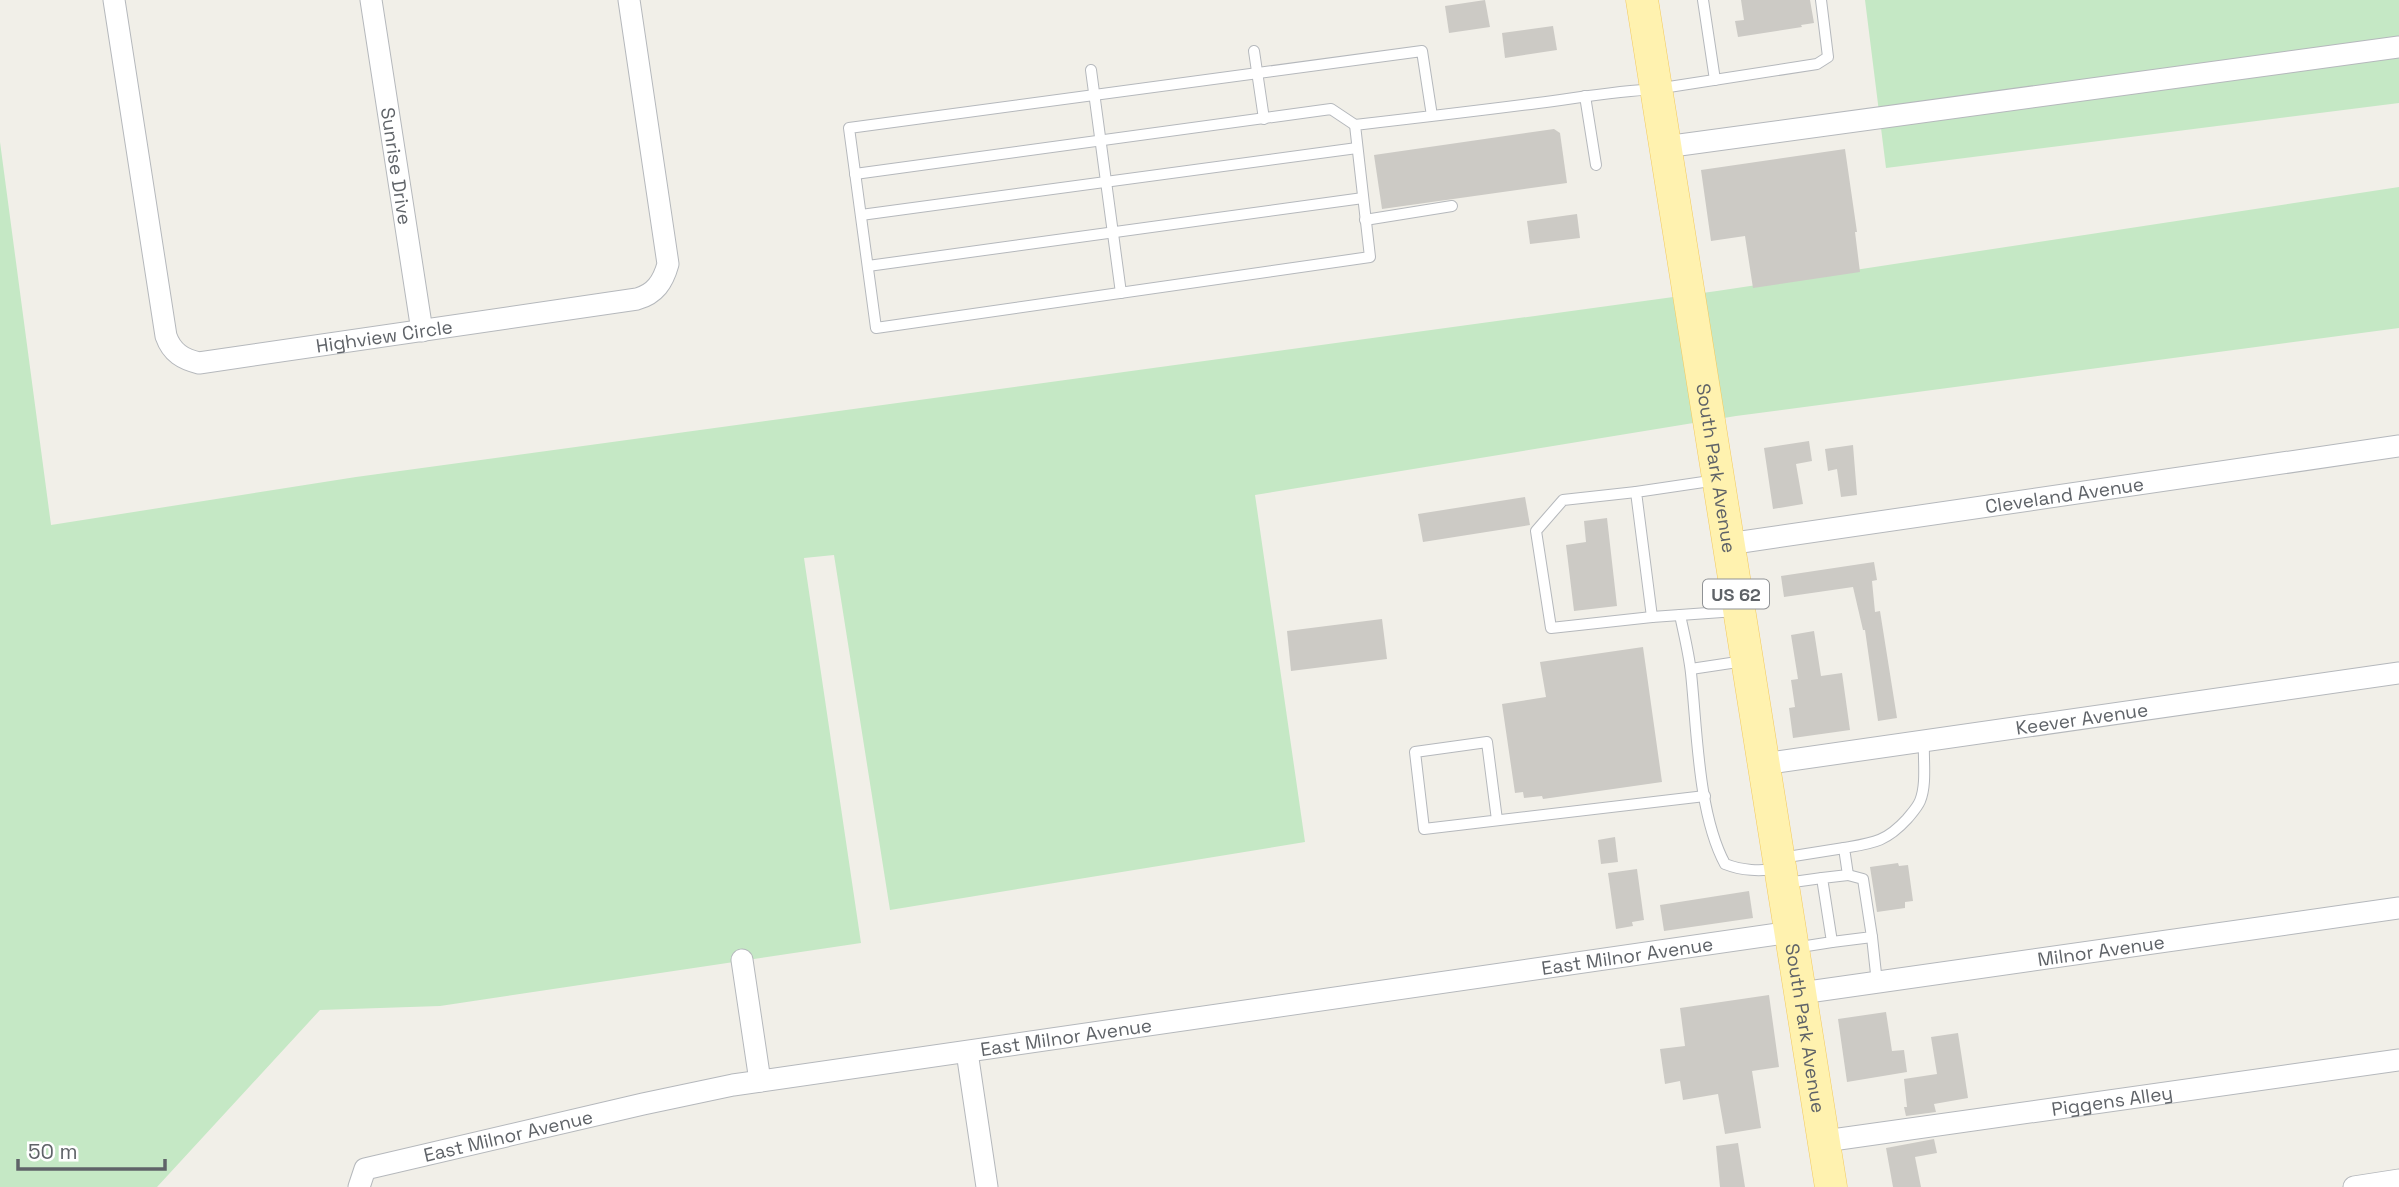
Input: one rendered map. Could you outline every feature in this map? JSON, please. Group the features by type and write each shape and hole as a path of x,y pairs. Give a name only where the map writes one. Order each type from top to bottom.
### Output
{"main road":[{"name":"South Park Avenue","path":"1642,0 1831,1187"}],"street":[{"name":"Highview Circle","path":"114,0 166,336 175,352 187,360 199,363 637,299 655,290 664,279 668,264 629,0"},
{"name":"Sunrise Drive","path":"371,0 422,331"},
{"path":"1665,147 2399,47"},
{"name":"Cleveland Avenue","path":"1728,544 2399,446"},
{"name":"Keever Avenue","path":"1763,764 2399,673"},
{"name":"Milnor Avenue","path":"1801,993 2399,908"},
{"name":"East Milnor Avenue","path":"359,1187 365,1169 643,1104 760,1081 1792,940"},
{"path":"743,960 760,1081"},
{"path":"967,1052 987,1187"},
{"name":"Piggens Alley","path":"1825,1142 2399,1060"},
{"path":"2354,1187 2386,1183"}],"lane":[{"path":"1703,0 1714,80"},
{"path":"855,174 1331,109 1355,125 1656,89 1816,64 1828,57 1821,0"},
{"path":"1254,51 1264,118"},
{"path":"1355,125 1370,257 876,328 849,128 1422,51 1432,116"},
{"path":"1091,71 1121,293"},
{"path":"1585,96 1596,165"},
{"path":"861,215 1357,148"},
{"path":"868,266 1363,198"},
{"path":"1366,220 1452,206"},
{"path":"1718,480 1563,500 1536,531 1551,628 1739,610"},
{"path":"1636,492 1652,617"},
{"path":"1680,615 1691,669 1704,796 1717,849 1725,864 1759,872 1781,870 1844,848 1875,843 1888,837 1920,802 1924,741"},
{"path":"1691,669 1746,660"},
{"path":"1497,820 1487,743 1415,752 1424,829 1704,796"},
{"path":"1844,848 1849,875"},
{"path":"1781,870 1822,878 1849,875 1863,879 1877,983"},
{"path":"1822,878 1832,942"},
{"path":"1792,940 1832,942 1872,937"}],"green space":[{"path":"1865,0 2399,0 2399,103 1886,168"},
{"path":"0,142 51,525 356,477 1717,291 2399,187 2399,328 1736,416 1255,495 1305,842 890,910 834,555 804,558 861,943 440,1006 320,1010 157,1187 0,1187"}],"building":[{"path":"1485,0 1490,27 1449,33 1445,6"},
{"path":"1741,0 1810,0 1814,23 1738,37 1735,21 1744,20"},
{"path":"1553,26 1557,50 1505,58 1502,33"},
{"path":"1554,129 1560,133 1567,183 1382,209 1374,155"},
{"path":"1845,149 1860,272 1753,288 1745,236 1711,241 1701,170"},
{"path":"1577,214 1580,238 1530,244 1527,221"},
{"path":"1809,441 1812,461 1796,464 1803,504 1773,509 1764,448"},
{"path":"1853,445 1857,495 1841,497 1837,469 1828,471 1825,449"},
{"path":"1525,497 1530,525 1423,542 1418,514"},
{"path":"1607,518 1617,606 1574,611 1566,545 1586,542 1584,521"},
{"path":"1874,562 1877,580 1872,581 1875,612 1880,611 1897,718 1878,721 1865,630 1853,587 1784,597 1781,576"},
{"path":"1382,619 1387,659 1291,671 1287,631"},
{"path":"1814,631 1821,676 1842,673 1850,730 1793,738 1789,708 1795,707 1791,680 1798,679 1791,635"},
{"path":"1643,647 1662,782 1543,799 1542,796 1524,798 1523,792 1515,793 1502,704 1546,697 1540,662"},
{"path":"1615,837 1618,862 1601,864 1598,840"},
{"path":"1898,863 1899,866 1908,865 1913,901 1905,902 1905,908 1877,912 1870,867"},
{"path":"1637,869 1644,920 1632,922 1633,926 1616,929 1608,873"},
{"path":"1749,891 1753,918 1664,931 1660,905"},
{"path":"1769,995 1779,1067 1752,1071 1761,1128 1725,1134 1718,1094 1683,1100 1680,1081 1665,1084 1660,1049 1685,1046 1680,1008"},
{"path":"1886,1012 1892,1051 1904,1050 1907,1072 1847,1082 1838,1019"},
{"path":"1958,1033 1968,1098 1934,1104 1936,1112 1906,1116 1904,1079 1937,1074 1931,1037"},
{"path":"1934,1139 1937,1153 1915,1157 1921,1187 1893,1187 1886,1148"},
{"path":"1738,1143 1745,1187 1720,1187 1716,1146"}]}
